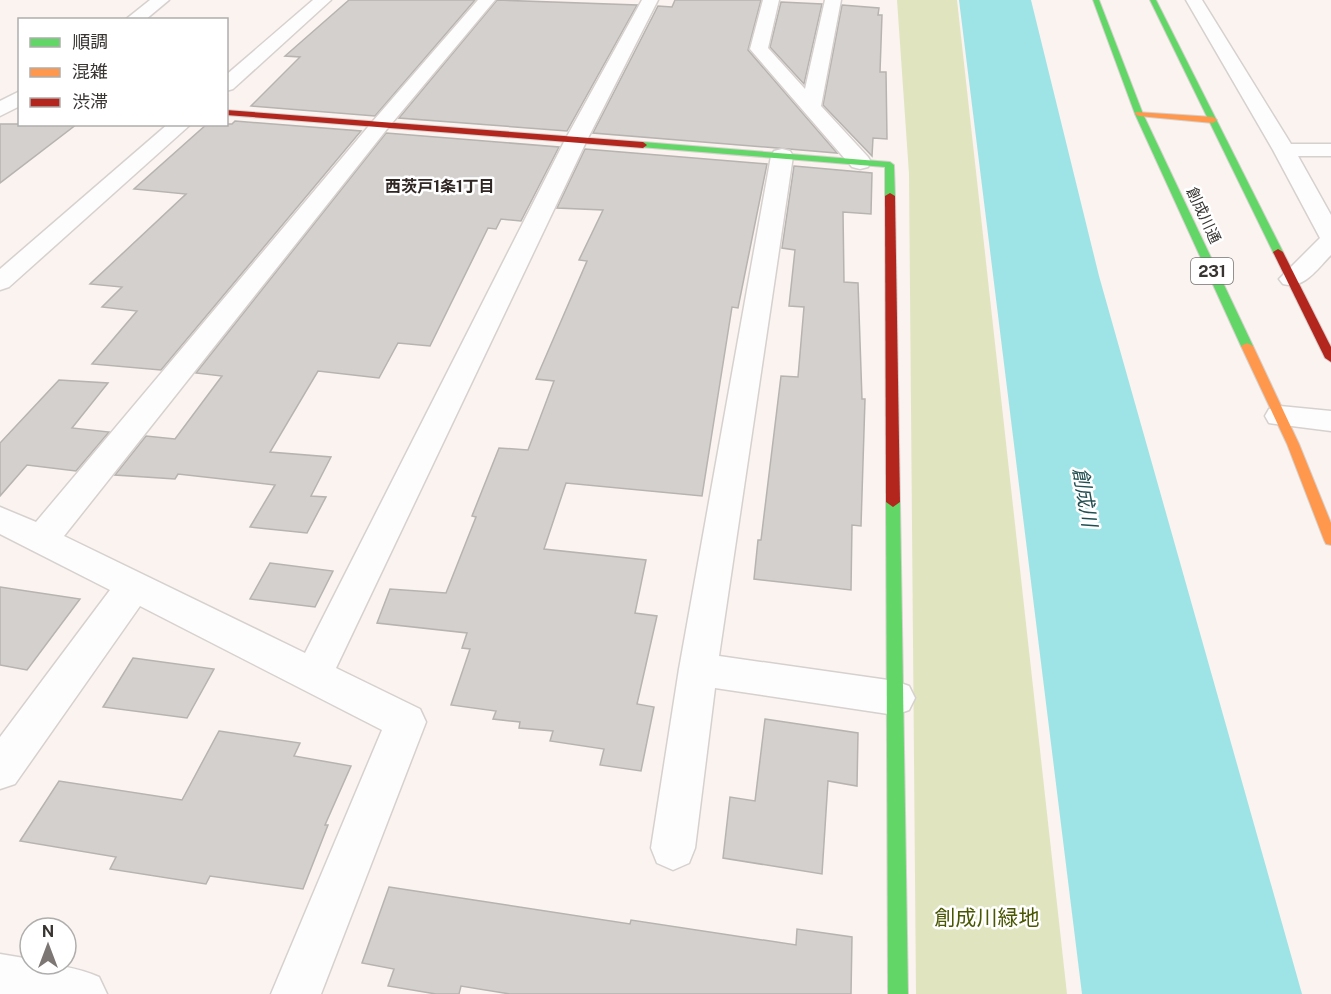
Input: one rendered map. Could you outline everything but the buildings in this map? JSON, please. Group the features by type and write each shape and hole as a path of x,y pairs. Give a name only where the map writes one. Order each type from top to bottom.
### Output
{"main road":[{"name":"創成川通","path":"1096,0 1139,114 1280,416 1331,540"},
{"path":"1154,0 1331,358"},
{"path":"228,112 890,165 898,994"},
{"path":"1139,114 1213,120"}],"street":[{"path":"136,18 161,0"},
{"path":"228,83 323,0"},
{"path":"40,541 380,125 487,0"},
{"path":"313,675 576,141 650,0"},
{"path":"771,0 759,50 860,162"},
{"path":"811,108 833,0 829,0"},
{"path":"1194,0 1284,150 1331,239 1292,279"},
{"path":"0,110 18,98"},
{"path":"0,282 179,126"},
{"path":"1284,150 1331,150"},
{"path":"673,848 698,669 782,156"},
{"path":"1280,416 1331,421"},
{"path":"0,519 406,722 296,994"},
{"path":"0,770 134,586"},
{"path":"698,669 895,698"},
{"path":"0,978 82,994"}],"green space":[{"name":"創成川緑地","path":"897,0 957,0 1067,994 916,994 909,174"}],"water":[{"name":"創成川","path":"959,0 1031,0 1099,276 1302,994 1082,994"}],"traffic: fast":[{"path":"1096,0 1139,114 1247,346"},
{"path":"1153,0 1278,252"},
{"path":"643,145 890,165 890,196"},
{"path":"893,502 898,994"}],"traffic: slow":[{"path":"1139,114 1213,120"},
{"path":"1247,346 1293,444 1331,540"}],"traffic: jam":[{"path":"228,112 643,145"},
{"path":"890,196 893,502"},
{"path":"1278,252 1331,358"}],"district":[{"name":"西茨戸1条1丁目","path":"440,186"}]}
